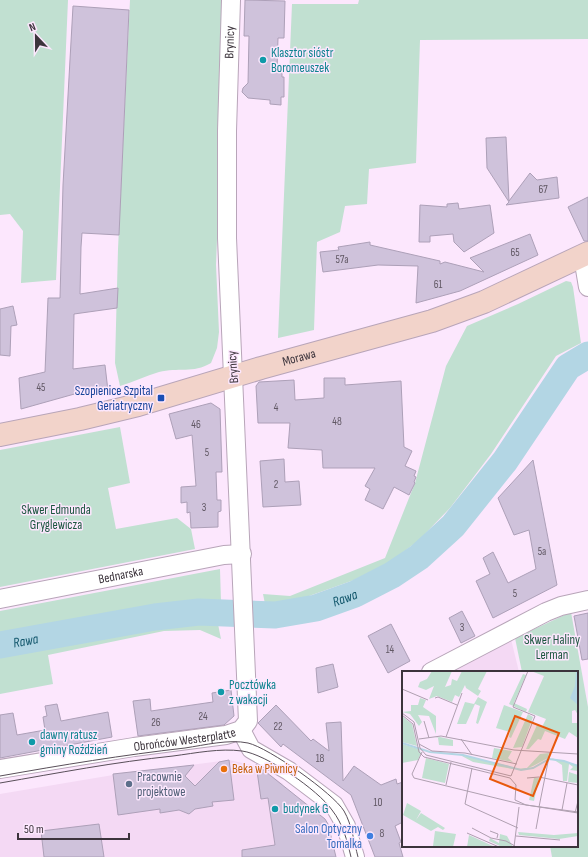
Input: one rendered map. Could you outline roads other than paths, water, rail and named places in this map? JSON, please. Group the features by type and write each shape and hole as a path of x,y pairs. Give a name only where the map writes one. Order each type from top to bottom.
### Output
{"street":[{"name":"Brynicy","path":"231,0 227,131 227,238 242,554 248,721 241,730"},
{"name":"Morawa","path":"0,435 110,412 432,321 484,302 584,255"},
{"path":"584,255 588,287"},
{"name":"Bednarska","path":"0,599 224,555 242,554"},
{"path":"433,671 546,612 561,606 588,600"},
{"name":"Obrońców Westerplatte","path":"0,769 134,747 226,735 241,730 251,749 289,771 334,805 346,826 355,857"}],"waterway":[{"name":"Rawa","path":"0,645 155,617 199,612 275,615 316,608 355,594 392,575 419,557 453,526 505,461 568,367 588,355"}],"tram line":[{"path":"0,776 92,760 217,743 248,743 285,762 300,772 338,803 349,822 358,857"},
{"path":"0,783 151,758 217,750 242,751 264,759 291,774 304,783 325,802 336,815 342,827 351,857"}],"place":[{"name":"Klasztor sióstr Boromeuszek","path":"263,60"},
{"name":"Szopienice Szpital Geriatryczny","path":"161,398"},
{"name":"Pocztówka z wakacji","path":"221,692"},
{"name":"dawny ratusz gminy Roździeń","path":"32,742"},
{"name":"Beka w Piwnicy","path":"224,769"},
{"name":"Pracownie projektowe","path":"129,784"},
{"name":"budynek G","path":"275,809"},
{"name":"Salon Optyczny Tomalka","path":"370,836"}],"park label":[{"name":"Skwer Edmunda Gryglewicza","path":"56,518"},
{"name":"Skwer Haliny Lerman","path":"552,648"}]}
